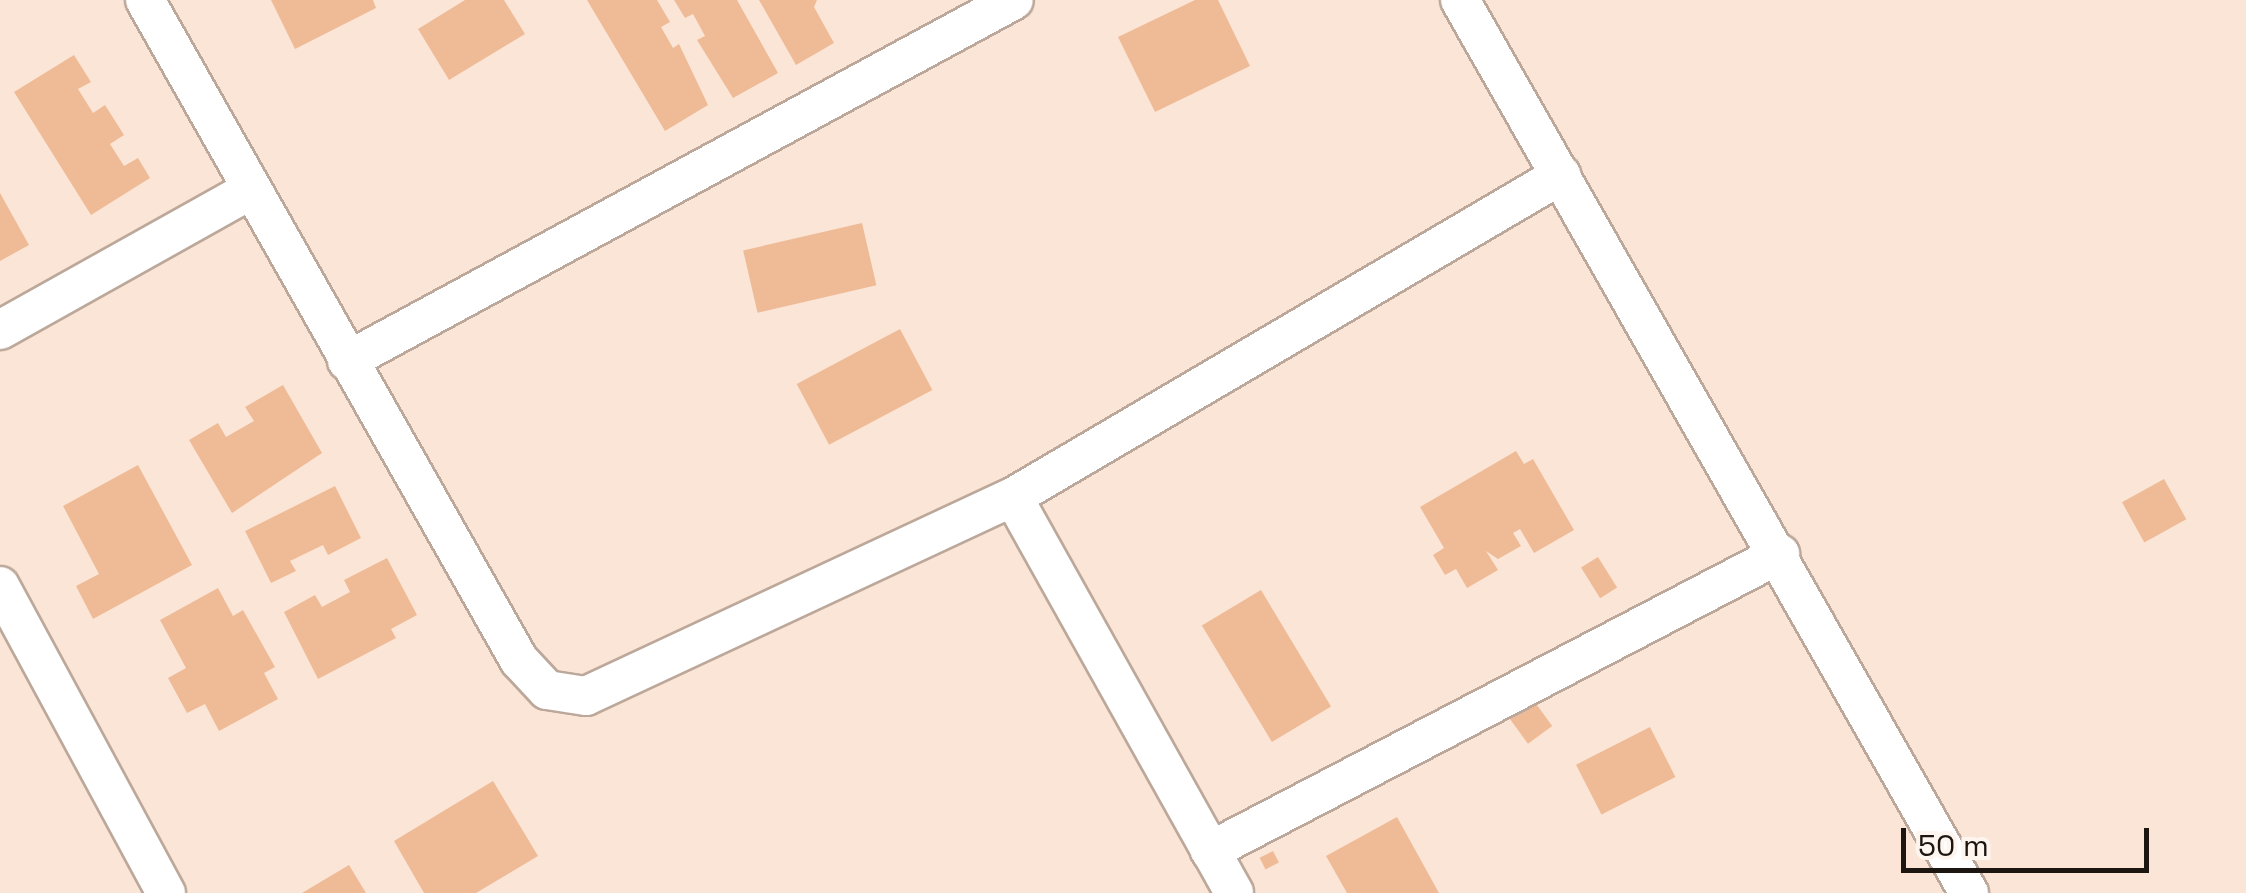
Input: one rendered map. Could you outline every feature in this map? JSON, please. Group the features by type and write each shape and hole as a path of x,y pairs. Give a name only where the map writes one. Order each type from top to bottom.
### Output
{"street":[{"path":"347,361 1014,0"},
{"path":"1460,0 1780,554 1969,893"},
{"path":"150,2 250,190 519,660 547,690 586,696 1013,497 1561,175"},
{"path":"0,330 250,190"},
{"path":"1013,497 1234,893"},
{"path":"1210,851 1780,554"},
{"path":"0,586 166,893"}],"building":[{"path":"271,0 373,0 376,8 295,49"},
{"path":"465,0 504,0 525,34 449,80 418,29"},
{"path":"587,0 657,0 670,22 661,27 673,48 679,44 708,105 665,131"},
{"path":"674,0 737,0 778,73 733,98 697,40 705,36 693,14 685,18"},
{"path":"759,0 817,0 814,7 834,43 796,65"},
{"path":"1195,0 1218,0 1250,66 1155,112 1118,37"},
{"path":"74,55 91,82 78,89 93,113 105,105 124,135 110,144 124,166 138,158 150,178 91,215 14,92"},
{"path":"0,193 29,245 0,261"},
{"path":"862,223 876,285 758,313 743,250"},
{"path":"900,329 932,390 829,445 797,384"},
{"path":"283,385 322,453 232,513 189,440 218,423 226,437 254,421 245,407"},
{"path":"1516,451 1524,464 1533,459 1574,530 1534,553 1520,529 1513,533 1521,546 1498,559 1486,551 1498,570 1467,588 1456,569 1445,575 1433,555 1444,548 1420,507"},
{"path":"138,465 192,565 93,619 76,586 99,574 63,506"},
{"path":"2164,479 2186,519 2144,543 2122,502"},
{"path":"335,486 361,538 328,555 323,545 290,561 296,571 271,583 245,531"},
{"path":"1598,557 1617,588 1600,598 1581,568"},
{"path":"387,558 417,615 391,629 396,638 318,679 284,612 315,595 322,607 350,592 344,580"},
{"path":"218,588 233,616 243,610 275,667 264,673 278,699 219,731 205,704 187,713 168,678 186,668 160,620"},
{"path":"1261,590 1331,707 1272,742 1202,626"},
{"path":"1534,701 1552,726 1528,744 1510,719"},
{"path":"1650,727 1675,777 1601,815 1576,765"},
{"path":"493,781 538,856 476,893 424,893 394,841"},
{"path":"1397,817 1439,893 1347,893 1326,856"},
{"path":"1273,851 1279,863 1266,869 1260,858"},
{"path":"349,865 366,893 302,893"}]}
